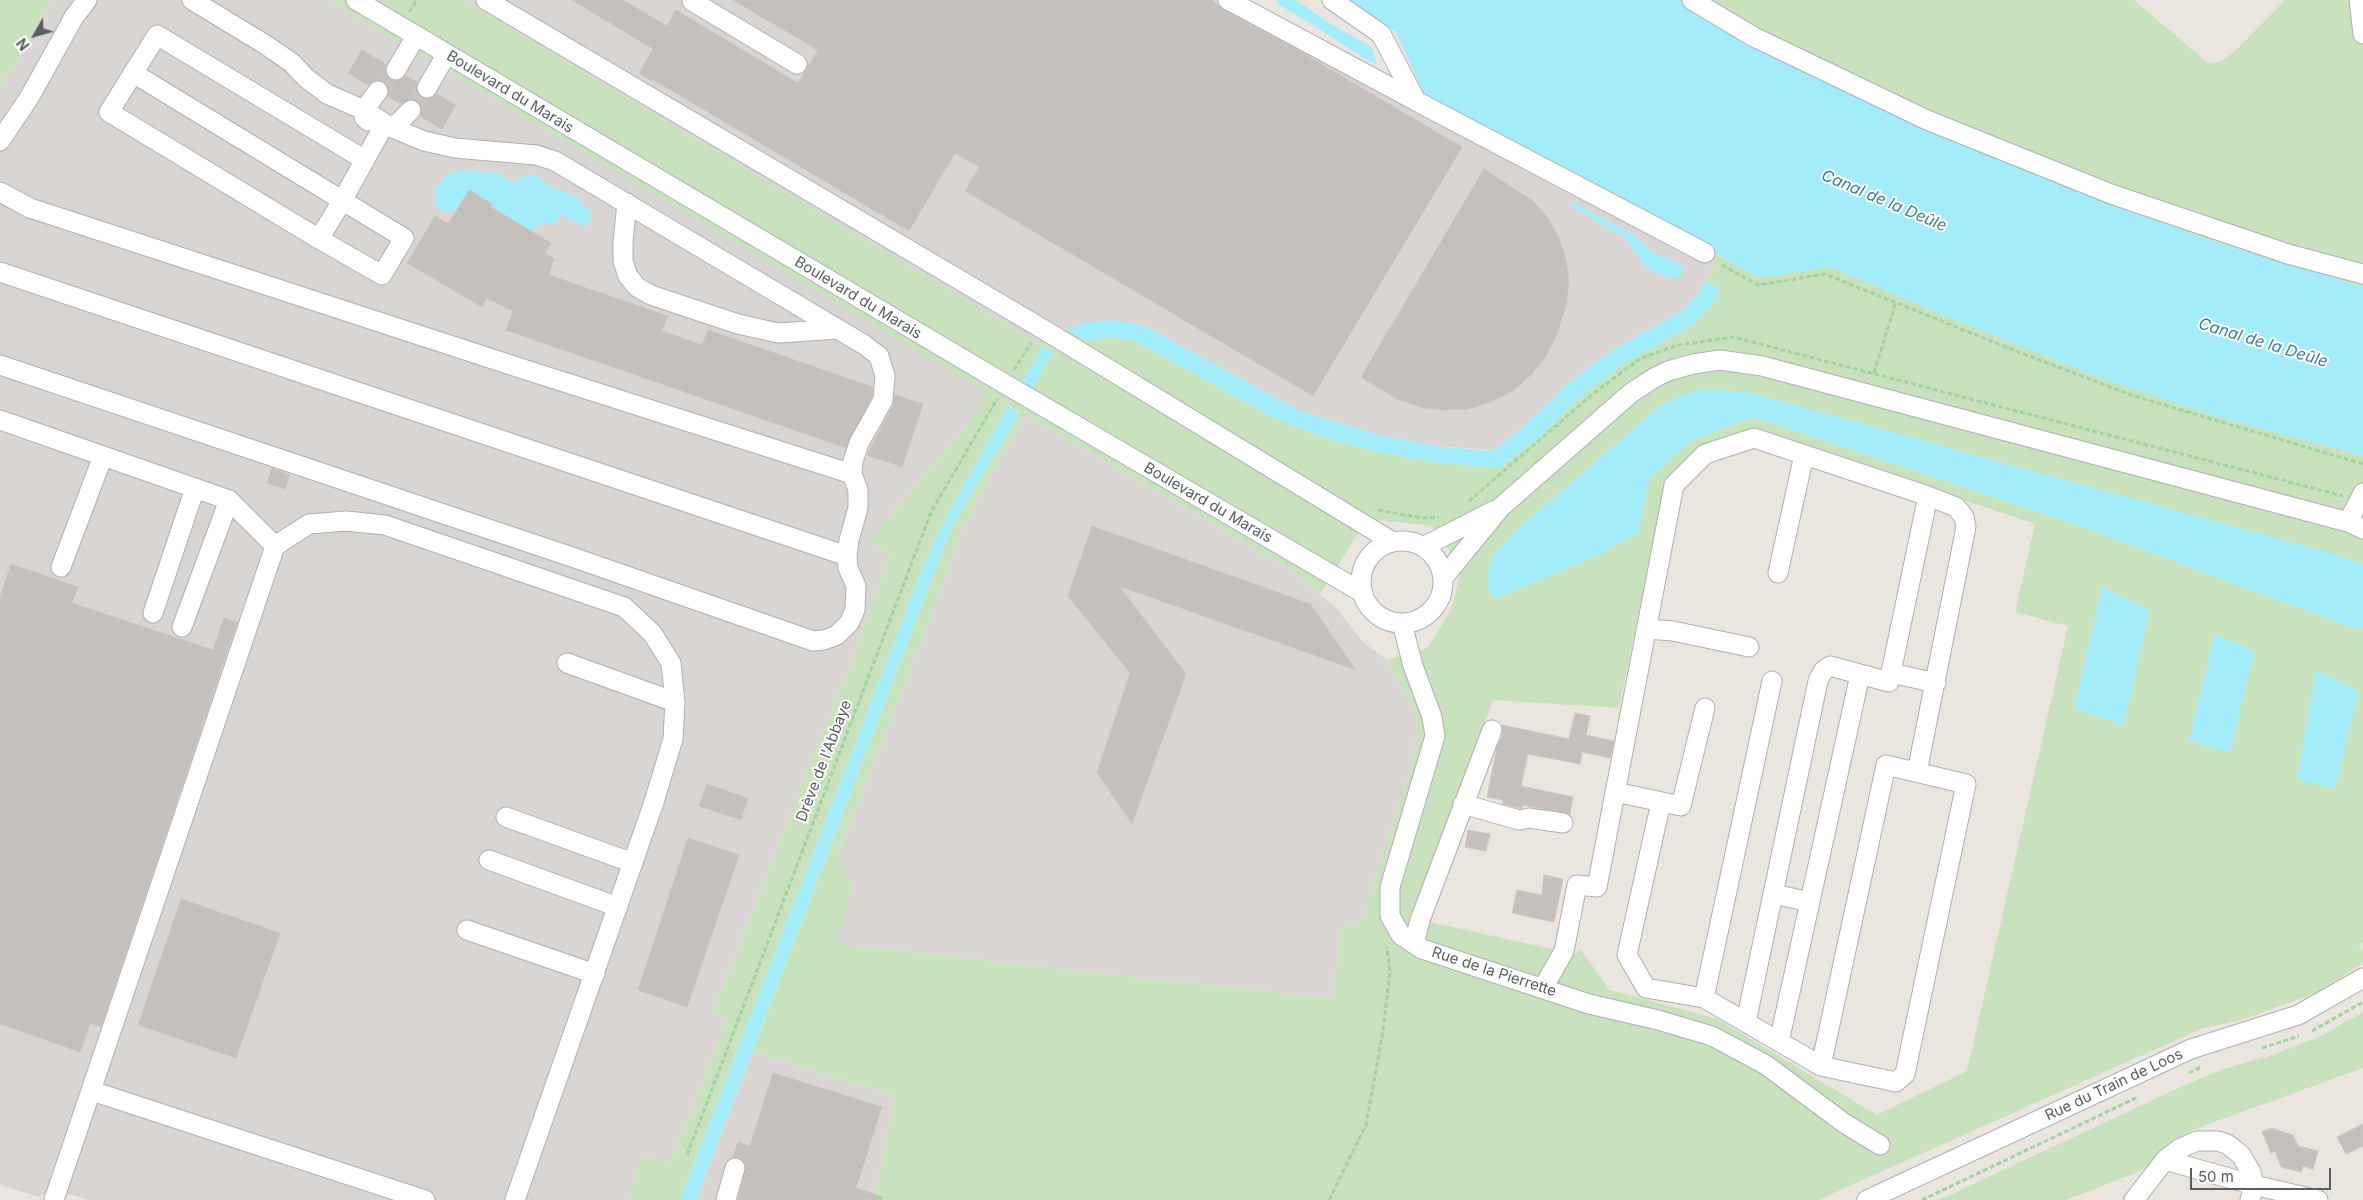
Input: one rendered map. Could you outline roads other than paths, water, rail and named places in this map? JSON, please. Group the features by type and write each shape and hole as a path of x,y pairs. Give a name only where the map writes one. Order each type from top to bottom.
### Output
{"street":[{"path":"0,141 29,98 74,17 87,0"},
{"path":"0,365 813,640 824,640 837,635 849,623 855,610 856,586 848,568 847,556 849,540 858,508 858,490 852,474 853,461 859,443 882,400 884,376 879,356 838,329 555,160 536,155 455,148 424,141 386,128 364,110 327,94 309,81 292,63 266,44 192,0"},
{"name":"Boulevard du Marais","path":"356,0 446,55 1005,384 1362,592"},
{"path":"486,0 1041,328 1393,542"},
{"path":"1228,0 1705,252"},
{"path":"1332,0 1381,34 1416,101"},
{"path":"1692,0 1754,36 1927,120 2111,194 2288,254 2363,274"},
{"path":"2359,0 2363,34"},
{"path":"692,1 797,64"},
{"path":"133,73 404,238 382,275 109,112 133,73 157,35 365,160"},
{"path":"396,70 416,36"},
{"path":"426,88 446,55"},
{"path":"364,110 378,91"},
{"path":"319,239 386,128 397,124 411,110"},
{"path":"0,192 30,208 852,474"},
{"path":"627,203 623,261 628,276 637,287 652,295 738,324 778,333 838,329"},
{"path":"0,272 847,556"},
{"path":"1443,578 1501,507 1643,384 1680,368 1720,360 1762,366 2356,525 2360,499"},
{"path":"0,420 229,500 275,546"},
{"path":"1544,988 1564,951 1577,885 1597,888 1674,485 1705,454 1754,438 1928,496 1956,507 1964,517 1966,527 1917,772"},
{"path":"1778,572 1804,455"},
{"path":"61,567 103,456"},
{"path":"153,613 195,488"},
{"path":"1746,1022 1818,681 1824,671 1830,666 1889,682 1928,496"},
{"path":"182,627 229,500"},
{"path":"1423,547 1501,507"},
{"path":"54,1200 275,546 309,524 346,521 385,525 624,608 652,632 671,663 675,702 673,739 654,802 515,1200"},
{"path":"1393,542 1414,542 1423,547 1433,555 1440,566 1443,578 1442,592 1436,604 1427,614 1415,620 1402,623 1389,620 1377,614 1368,604 1362,592 1361,580 1367,561 1380,547 1393,542"},
{"name":"Rue de la Pierrette","path":"1402,623 1414,666 1432,717 1435,736 1390,887 1390,916 1394,926 1401,935 1422,949 1589,1004 1658,1020 1712,1036 1766,1065 1844,1123 1880,1145"},
{"path":"1647,629 1673,631 1749,647"},
{"path":"567,663 675,702"},
{"path":"1891,673 1936,683"},
{"path":"1779,1042 1860,675"},
{"path":"1704,998 1772,682"},
{"path":"1615,792 1681,806 1705,708"},
{"path":"1414,943 1420,920 1492,730"},
{"path":"1661,802 1627,955 1646,988 1704,998 1821,1066 1896,1082 1905,1074 1966,784 1886,765 1821,1066"},
{"path":"1463,804 1519,820 1529,818 1563,823"},
{"path":"506,817 633,863"},
{"path":"490,860 618,907"},
{"path":"1774,894 1810,902"},
{"path":"467,930 595,974"},
{"name":"Rue du Train de Loos","path":"1867,1200 2191,1049 2298,1014 2363,978"},
{"path":"92,1091 425,1200"},
{"path":"2138,1198 2165,1160 2179,1149 2197,1140 2218,1141 2235,1149 2251,1172 2252,1192"},
{"path":"2165,1160 2252,1192 2318,1200"},
{"path":"726,1200 735,1168"}],"water":[{"path":"1278,0 1296,0 1334,26 1372,47 1377,65 1276,3"},
{"name":"Canal de la Deûle","path":"1347,0 1676,0 1836,87 1946,138 2059,184 2209,240 2363,287 2363,456 2219,417 2101,378 1950,318 1831,267 1759,277 1426,98 1396,32"},
{"path":"459,170 499,173 512,184 523,176 534,174 550,186 579,198 581,204 591,211 591,219 586,227 562,215 554,224 538,225 532,232 491,207 492,204 469,190 456,211 447,212 441,210 434,204 436,187 446,176"},
{"path":"1573,202 1632,234 1655,254 1681,264 1683,272 1679,278 1670,278 1656,273 1645,266 1625,238 1576,209 1571,204"},
{"path":"1705,281 1720,289 1713,303 1693,324 1622,365 1574,402 1538,438 1499,468 1432,462 1378,452 1321,437 1268,415 1135,341 1110,337 1086,341 1067,329 1089,322 1112,320 1143,325 1298,410 1379,435 1437,446 1487,451 1494,450 1525,425 1565,386 1612,350 1683,310 1699,292"},
{"path":"1043,346 1053,352 1032,389 1021,383"},
{"path":"1703,390 1751,393 2348,558 2363,566 2363,629 2351,627 2080,526 1754,417 1694,439 1649,478 1638,532 1597,556 1506,594 1497,597 1491,596 1487,585 1489,567 1493,556 1512,534 1656,409 1681,395"},
{"path":"1008,406 1020,413 952,526 696,1200 680,1200 921,572 945,519"},
{"path":"2102,586 2149,611 2124,725 2074,709"},
{"path":"2215,634 2254,651 2230,753 2189,741"},
{"path":"2316,670 2358,691 2335,789 2297,780"}],"tunnel":[{"path":"378,91 396,70"},
{"path":"411,110 427,88"}]}
